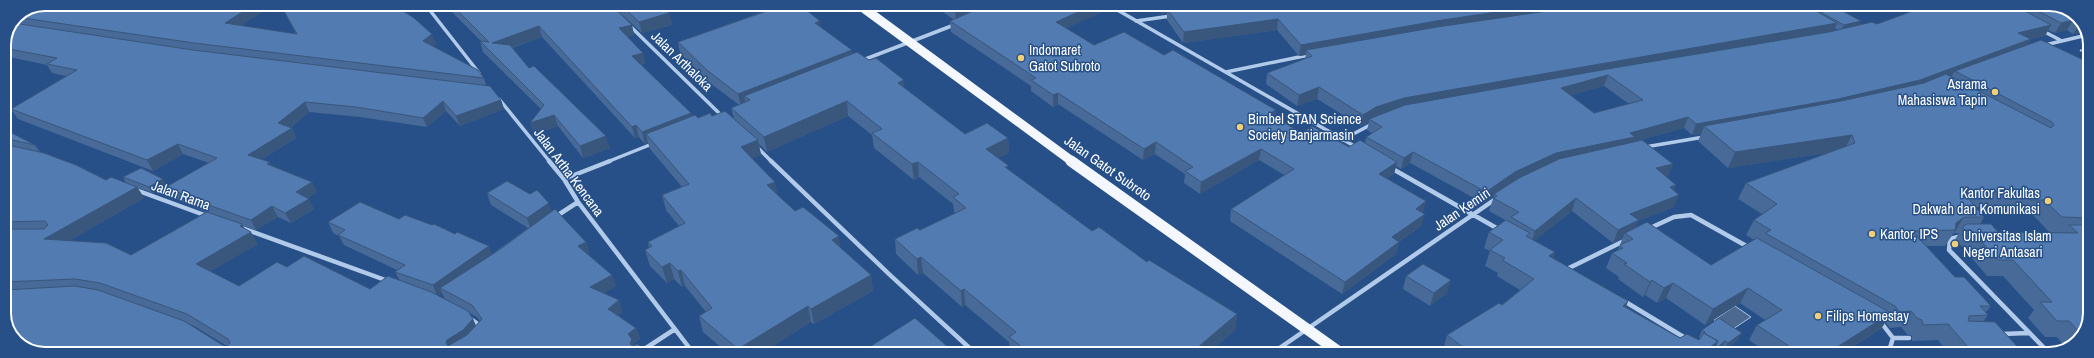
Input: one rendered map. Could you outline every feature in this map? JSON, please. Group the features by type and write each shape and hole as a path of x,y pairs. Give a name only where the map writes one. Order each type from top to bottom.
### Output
{"main road":[{"name":"Jalan Gatot Subroto","path":"868,11 1006,114 1333,347"}],"street":[{"path":"430,11 484,80"},
{"path":"1119,11 1363,152"},
{"path":"1136,21 1175,16"},
{"name":"Jalan Arthaloka","path":"624,20 728,122"},
{"path":"860,62 955,25"},
{"path":"2040,29 2060,40"},
{"path":"2038,48 2060,40 2082,36"},
{"path":"1225,72 1311,55"},
{"name":"Jalan Artha Kencana","path":"494,92 564,180 578,202 689,347"},
{"path":"716,120 730,114"},
{"path":"1342,140 1375,122"},
{"path":"1641,148 1709,136"},
{"path":"750,141 969,347"},
{"path":"564,180 658,142"},
{"path":"1383,163 1506,234"},
{"name":"Jalan Rama","path":"128,188 210,217"},
{"name":"Jalan Kemiri","path":"1281,347 1502,195"},
{"path":"553,219 578,202"},
{"path":"1646,230 1674,217 1692,215 1753,250"},
{"path":"240,227 394,284"},
{"path":"1971,236 1956,236 1950,239 1949,250 2043,347"},
{"path":"1567,269 1632,237"},
{"path":"1560,265 1574,273"},
{"path":"1622,300 1693,342"},
{"path":"462,313 475,320 481,326 483,331 480,335"},
{"path":"1876,321 1883,325 1893,338"},
{"path":"648,347 675,329"},
{"path":"1998,334 2029,333"},
{"path":"1893,338 1909,338"},
{"path":"1890,347 1893,338"}],"water":[{"path":"1735,306 1751,317 1730,331 1714,320"}],"building":[{"path":"45,11 244,11 225,23 297,34 284,11 403,11 414,18 432,34 423,41 478,70 484,78 194,43 24,18 32,14"},
{"path":"458,11 617,11 632,25 619,28 643,53 632,56 691,113 642,132 636,125 632,127 539,26 492,43 510,45 529,68 534,66 606,136 580,146 554,115 530,123 544,105 480,41 489,42"},
{"path":"627,11 667,11 669,13 639,22"},
{"path":"767,11 808,11 820,21 815,23 852,50 738,94 708,71 678,42"},
{"path":"973,11 1080,11 1056,22 1094,45 1124,32 1164,55 1173,50 1276,110 1269,114 1302,133 1312,126 1349,147 1360,140 1397,162 1379,174 1426,201 1416,209 1425,214 1392,237 1399,242 1345,282 1231,209 1294,169 1261,149 1201,182 1185,171 1193,167 1156,142 1144,149 1058,93 1053,95 1031,80 1036,78 950,21"},
{"path":"1168,11 1503,11 1436,21 1301,45 1278,19 1184,32"},
{"path":"1547,11 1816,11 1837,23 1404,98 1376,107 1363,115 1319,87 1299,95 1267,73 1312,56 1306,50 1437,27"},
{"path":"1819,11 1842,11 1861,21 1844,25"},
{"path":"1913,11 2025,11 2051,25 2018,33 2031,39 1920,80 1838,99 1696,124 1688,117 1630,133 1635,137 1556,153 1515,172 1486,192 1413,152 1404,158 1366,137 1382,127 1369,119 1405,105 1829,32 1872,22 1877,24","holes":["1608,75 1643,100 1594,113 1561,88"]},
{"path":"2038,11 2054,11 2073,20 2061,23"},
{"path":"19,24 193,50 490,86 501,100 456,116 443,101 423,118 356,107 305,102 278,123 292,128 248,155 270,162 267,164 312,182 296,192 309,199 285,213 272,206 251,220 197,201 166,187 217,158 178,144 147,160 11,109 77,70 47,64 57,58 11,49 12,38"},
{"path":"2041,40 2083,60 2083,218 2062,217 2044,200 2030,200 2023,193 1961,190 1984,217 1964,217 1956,223 1955,230 1912,231 1955,277 1964,277 1991,306 1980,306 1988,315 1969,316 1968,321 1995,322 2018,347 1968,347 1948,324 1923,325 1922,320 1917,318 1911,311 1900,312 1895,306 1765,233 1771,230 1754,220 1777,204 1746,183 1855,143 1852,135 1735,152 1704,126 1841,101 1924,83 1946,74 2051,128 2054,125 2052,122 1955,71"},
{"path":"857,52 869,60 876,58 904,80 898,83 965,134 987,123 1008,138 986,149 1009,166 1005,167 1092,231 1099,227 1147,262 1149,260 1237,314 1198,347 1022,347 1009,337 1016,332 964,289 961,291 921,257 917,259 895,239 917,228 920,230 966,208 953,197 959,194 918,162 912,164 872,133 882,129 847,101 764,137 731,108 750,100 744,96"},
{"path":"725,111 758,140 741,147 775,182 767,185 795,211 803,207 839,236 832,240 871,275 811,309 808,306 741,347 736,347 699,316 712,308 681,270 678,271 670,263 662,267 645,250 652,246 648,242 685,223 662,195 689,184 646,134 695,115 698,118 710,113 712,116"},
{"path":"11,133 35,145 11,140"},
{"path":"1642,140 1673,164 1656,168 1676,185 1670,187 1679,195 1630,214 1639,220 1618,230 1576,198 1535,231 1511,217 1519,212 1493,198 1497,196 1494,194 1519,178 1559,159"},
{"path":"11,146 44,153 76,165 106,180 111,177 137,187 44,239 106,243 131,255 207,212 242,224 240,226 251,232 196,264 239,286 277,262 287,267 304,256 370,289 388,276 431,292 468,311 473,319 463,330 447,340 446,343 448,346 467,335 482,319 472,305 440,288 499,250 555,209 586,242 578,246 612,275 590,287 619,300 608,309 636,328 628,334 632,339 630,344 633,346 638,344 641,347 40,347 24,340 19,336 11,316 11,290 75,286 98,290 184,321 224,346 227,346 230,343 228,339 187,314 100,283 75,279 11,282 11,229 44,229 48,225 45,221 11,222"},
{"path":"141,168 163,179 149,187 123,177"},
{"path":"507,181 530,194 537,190 549,203 527,218 487,193"},
{"path":"360,202 399,219 405,215 432,225 434,224 455,234 457,232 489,246 433,285 395,272 405,265 338,235 345,230 328,222"},
{"path":"1506,220 1530,233 1526,236 1555,252 1549,256 1628,301 1623,306 1680,338 1687,334 1699,340 1704,333 1718,341 1710,347 1463,347 1447,335 1499,303 1502,305 1534,279 1502,260 1505,258 1490,250 1503,240 1489,232"},
{"path":"1647,222 1711,265 1757,238 1891,313 1837,347 1790,347 1757,325 1782,310 1748,288 1713,309 1673,283 1664,288 1652,280 1650,282 1624,264 1627,263 1612,253 1623,248 1620,245 1633,239 1625,233"},
{"path":"1967,224 1991,224 1998,232 2078,233 2069,225 2083,225 2083,318 2078,331 2069,321 2057,321 2040,302 2052,302 2013,260 1998,260 1971,230 1963,230 1963,227"},
{"path":"1423,264 1451,280 1434,293 1406,276"},
{"path":"915,318 948,347 872,347 871,346"},
{"path":"1719,318 1742,333 1728,343 1725,341 1718,347 1716,345 1718,341 1705,334 1702,330"}],"place":[{"name":"Indomaret Gatot Subroto","path":"1021,58"},
{"name":"Asrama Mahasiswa Tapin","path":"1995,92"},
{"name":"Bimbel STAN Science Society Banjarmasin","path":"1240,127"},
{"name":"Kantor Fakultas Dakwah dan Komunikasi","path":"2048,201"},
{"name":"Kantor, IPS","path":"1872,234"},
{"name":"Universitas Islam Negeri Antasari","path":"1955,244"},
{"name":"Filips Homestay","path":"1818,316"}]}
